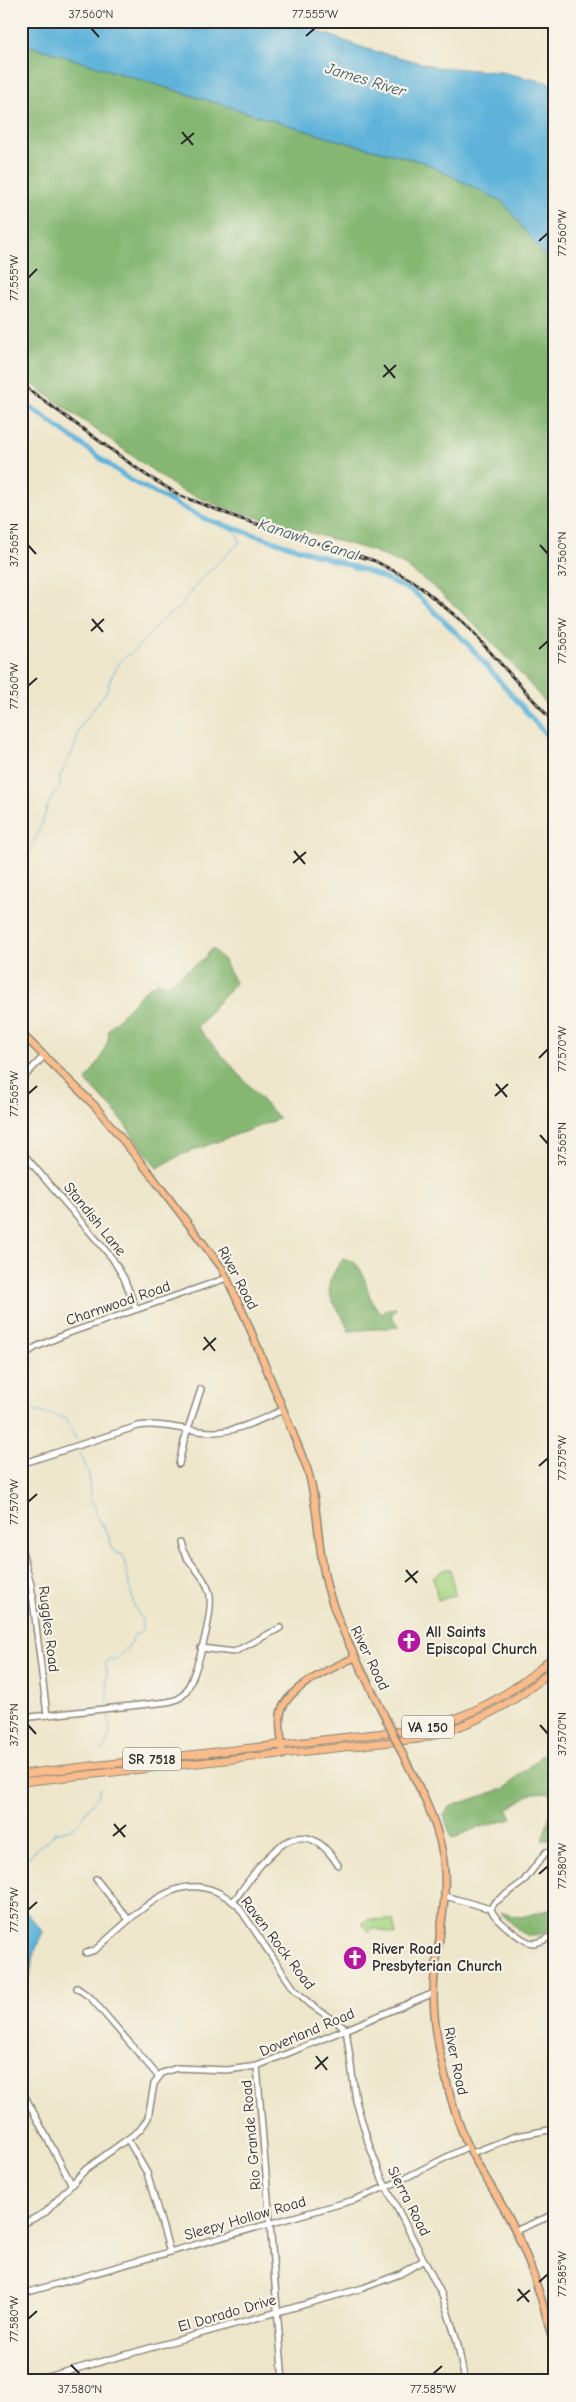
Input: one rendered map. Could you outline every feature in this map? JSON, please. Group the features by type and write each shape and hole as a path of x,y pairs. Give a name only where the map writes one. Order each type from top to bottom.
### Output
{"highway":[{"name":"VA 150","path":"282,1746 398,1733 445,1722 468,1714 499,1698 527,1679 555,1655"},
{"name":"VA 150","path":"283,1755 404,1741 450,1730 504,1706 532,1687 555,1667"},
{"name":"SR 7518","path":"21,1774 282,1746"},
{"name":"SR 7518","path":"21,1782 283,1755"}],"main road":[{"name":"River Road","path":"21,1033 45,1054 95,1106 211,1253 227,1278 283,1410 310,1480 324,1570 334,1612 427,1803 438,1834 444,1865 445,1896 434,1993 436,2024 443,2068 454,2109 468,2146 515,2231 536,2279 555,2351"},
{"path":"283,1755 280,1717 288,1699 308,1682 355,1657"}],"street":[{"path":"21,1080 45,1054"},
{"name":"Standish Lane","path":"21,1151 112,1258 124,1278 136,1310"},
{"name":"Charnwood Road","path":"21,1357 46,1342 227,1278"},
{"path":"179,1464 201,1389"},
{"path":"21,1464 138,1426 156,1424 205,1432 226,1431 283,1410"},
{"path":"21,1718 162,1703 179,1698 187,1689 211,1615 211,1596 205,1581 187,1560 180,1542"},
{"name":"Ruggles Road","path":"21,1547 33,1596 47,1715"},
{"path":"21,1598 33,1596"},
{"path":"201,1648 234,1652 280,1628"},
{"path":"233,1902 275,1848 290,1839 300,1837 316,1842 328,1851 338,1865"},
{"path":"490,1909 494,1903 523,1882 546,1852"},
{"path":"96,1879 129,1920"},
{"name":"Raven Rock Road","path":"86,1953 95,1950 162,1894 181,1887 203,1889 233,1902 245,1914 278,1968 294,1989 310,2004 346,2029"},
{"path":"445,1896 490,1909 494,1916 524,1940 540,1942 555,1934"},
{"path":"21,2225 46,2212 86,2168 140,2130 146,2122 152,2088 158,2076 91,1998 77,1988"},
{"name":"Doverland Road","path":"158,2076 174,2068 227,2070 257,2066 434,1993"},
{"name":"Sierra Road","path":"346,2029 359,2115 386,2187 438,2285 447,2307 457,2341 465,2381"},
{"name":"Rio Grande Road","path":"257,2066 278,2311 282,2381"},
{"path":"21,2089 71,2183"},
{"path":"472,2153 530,2132 555,2129"},
{"path":"128,2140 147,2173 170,2252"},
{"name":"Sleepy Hollow Road","path":"23,2294 354,2200 386,2187 468,2146"},
{"path":"515,2231 555,2214"},
{"name":"El Dorado Drive","path":"33,2381 378,2283 424,2260"},
{"path":"21,2278 23,2294"}],"green space":[{"path":"21,43 333,139 423,162 503,202 555,269 555,714 516,668 469,619 435,588 404,565 373,551 225,508 180,490 21,376"},
{"path":"212,948 224,960 235,983 197,1027 279,1119 181,1155 157,1168 114,1110 86,1081 101,1058 108,1040 109,1029 146,989 158,982 167,985 206,957"},
{"path":"343,1259 350,1260 359,1267 365,1279 371,1300 382,1314 387,1309 396,1308 391,1317 400,1327 349,1331 330,1296 329,1289 330,1281"},
{"path":"445,1569 451,1569 455,1596 438,1600 433,1577"},
{"path":"555,1743 555,1841 542,1840 553,1806 549,1792 533,1793 507,1809 512,1819 476,1828 452,1839 444,1816 449,1807 505,1788"},
{"path":"555,1908 555,1927 531,1936 525,1935 501,1913 521,1917"},
{"path":"369,1919 393,1920 396,1935 374,1928 369,1932 362,1924"}],"water":[{"name":"James River","path":"21,21 302,21 318,31 367,49 437,67 501,72 555,85 555,269 503,202 423,162 333,139 21,43"},
{"path":"21,1911 27,1913 43,1932 36,1949 22,2000"}],"waterway":[{"name":"Kanawha Canal","path":"21,400 130,480 205,519 370,572 414,592 466,642 555,745"},
{"path":"21,870 37,836 50,801 61,786 59,778 74,749 80,727 108,689 110,679 122,659 134,651 167,615 180,608 199,581 238,544 240,540 234,530"},
{"path":"21,1405 25,1405 30,1410 65,1418 76,1439"},
{"path":"80,1452 89,1475 92,1504 95,1506 96,1514 109,1536 113,1551 123,1555 134,1606 142,1620 142,1631 133,1636 130,1645 113,1662 111,1658 106,1661 108,1703"},
{"path":"103,1751 110,1733 109,1715"},
{"path":"21,1861 29,1858 55,1832 69,1829 78,1824 97,1797 100,1788"}],"railway":[{"path":"21,384 146,475 181,496 241,519 375,561 413,581 464,623 555,724"}],"place":[{"name":"All Saints Episcopal Church","path":"409,1641"},
{"name":"River Road Presbyterian Church","path":"355,1958"}]}
